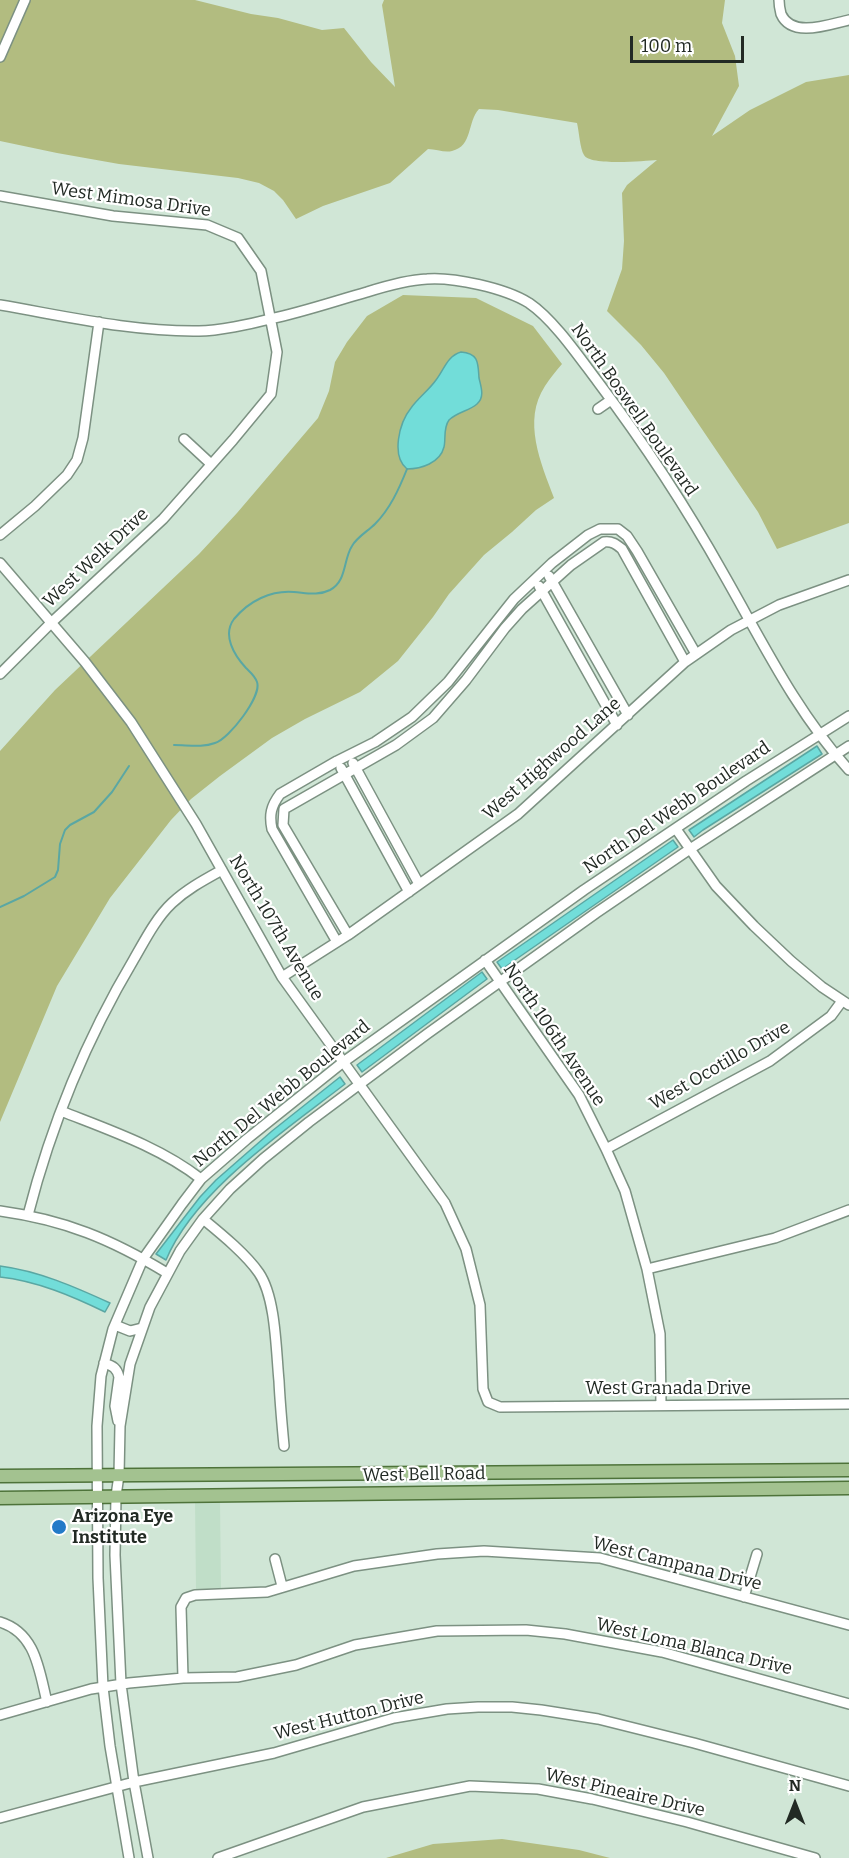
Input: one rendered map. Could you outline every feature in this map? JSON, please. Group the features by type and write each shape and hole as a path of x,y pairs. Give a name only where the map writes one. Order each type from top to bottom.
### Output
{"main road":[{"name":"West Bell Road","path":"0,1476 849,1470"},
{"name":"West Bell Road","path":"0,1498 849,1488"}],"street":[{"path":"0,57 25,0"},
{"path":"779,0 782,15 790,25 805,28 849,20"},
{"name":"West Mimosa Drive","path":"0,196 113,216 207,225 238,238 261,270 270,320"},
{"name":"North Boswell Boulevard","path":"0,305 153,329 201,331 270,320 394,284 426,279 452,279 490,287 528,302 555,326 657,465 709,548 774,664 819,734 849,770"},
{"name":"West Welk Drive","path":"0,674 52,622 163,519 271,394 277,352 270,320"},
{"path":"0,535 67,475 77,460 83,438 99,322"},
{"path":"598,409 611,400"},
{"path":"184,439 211,464"},
{"path":"337,942 272,829 270,819 274,802 280,794 395,729 427,704 452,677 501,613 545,570 588,535 609,528 618,529 627,536 696,654"},
{"path":"348,935 283,825 284,809 396,745 433,718 466,680 505,628 571,565 604,542 610,541 622,549 685,662"},
{"name":"North 107th Avenue","path":"0,563 85,662 131,722 196,824 282,977 445,1203 466,1249 480,1305 483,1389 488,1402"},
{"path":"545,570 628,715"},
{"path":"535,579 616,725"},
{"name":"West Highwood Lane","path":"282,977 348,935 518,814 696,654 749,619 779,605 849,580"},
{"name":"North Del Webb Boulevard","path":"129,1858 116,1786 103,1687 99,1622 98,1426 104,1363 115,1325 143,1259 201,1179 247,1138 342,1063 584,890 849,716"},
{"path":"148,1858 134,1782 121,1684 115,1562 116,1496 120,1426 130,1364 150,1307 180,1251 203,1219 230,1189 261,1161 359,1086 499,982 690,849 849,746"},
{"path":"349,755 419,884"},
{"path":"337,761 409,892"},
{"path":"676,828 716,886 754,926 791,961 846,1003"},
{"path":"28,1215 46,1152 61,1111 102,1016 153,928 167,909 177,898 195,885 222,870"},
{"name":"North 106th Avenue","path":"485,960 570,1082 606,1149 625,1191 647,1269 660,1334 661,1406"},
{"name":"West Ocotillo Drive","path":"606,1149 770,1061 846,1003"},
{"path":"61,1111 153,1148 201,1179"},
{"path":"647,1269 775,1238 849,1210"},
{"path":"0,1211 57,1222 98,1236 167,1273"},
{"path":"203,1219 260,1274 270,1301 276,1342 284,1446"},
{"path":"115,1325 130,1331 142,1328"},
{"path":"104,1363 116,1368 118,1372 115,1406 120,1426"},
{"name":"West Granada Drive","path":"488,1402 500,1407 849,1404"},
{"name":"West Campana Drive","path":"183,1678 181,1607 186,1598 195,1595 267,1592 354,1566 437,1554 484,1551 600,1558 849,1625"},
{"path":"744,1597 757,1554"},
{"path":"275,1558 282,1587"},
{"path":"0,1622 8,1624 18,1632 34,1650 47,1702"},
{"name":"West Loma Blanca Drive","path":"0,1715 121,1684 183,1678 237,1677 296,1665 355,1645 437,1632 526,1630 566,1634 662,1652 849,1704"},
{"name":"West Hutton Drive","path":"0,1818 116,1786 274,1753 394,1718 447,1709 512,1707 566,1713 641,1729 849,1786"},
{"name":"West Pineaire Drive","path":"218,1858 363,1807 470,1786 538,1789 592,1799 687,1822 814,1858"}],"shaded area":[{"path":"195,1501 220,1501 221,1589 196,1589"}],"green space":[{"path":"0,0 195,0 322,30 344,28 371,62 395,87 382,5 384,0 725,0 722,23 735,56 739,86 712,136 750,110 806,82 849,75 849,523 777,549 758,512 664,373 641,345 607,311 622,269 624,241 622,193 627,185 657,160 596,161 584,155 577,123 479,109 475,114 467,139 459,148 449,151 428,149 390,183 323,206 296,219 274,191 259,183 238,178 119,164 0,141"},
{"path":"403,295 476,298 533,326 562,364 538,399 534,428 539,456 554,498 536,510 484,555 449,594 398,661 360,692 272,738 191,799 171,820 110,898 57,986 0,1122 0,751 55,690 199,554 237,513 318,418 329,391 335,362 347,342 367,316"},
{"path":"502,1839 579,1850 610,1858 386,1858 433,1844"}],"water":[{"path":"461,352 474,357 478,364 481,398 474,406 449,420 445,430 442,453 434,461 418,468 407,469 399,456 398,448 403,422 411,408 433,384 449,360"},
{"path":"817,746 822,754 694,837 689,830"},
{"path":"673,840 678,847 502,969 497,962"},
{"path":"482,972 487,979 362,1072 357,1065"},
{"path":"340,1077 345,1084 244,1163 198,1209 180,1234 166,1260 156,1254 216,1180 272,1131"},
{"path":"0,1266 43,1276 110,1303 105,1312 54,1290 0,1277"}],"waterway":[{"path":"174,745 205,745 221,740 236,726 255,697 257,682 237,657 229,638 234,619 246,607 269,595 285,592 321,593 335,586 342,576 352,546 385,512 407,469"},
{"path":"0,907 24,896 55,877 58,870 60,844 65,830 94,812 112,792 129,766"}],"place":[{"name":"Arizona Eye Institute","path":"59,1527"}]}
